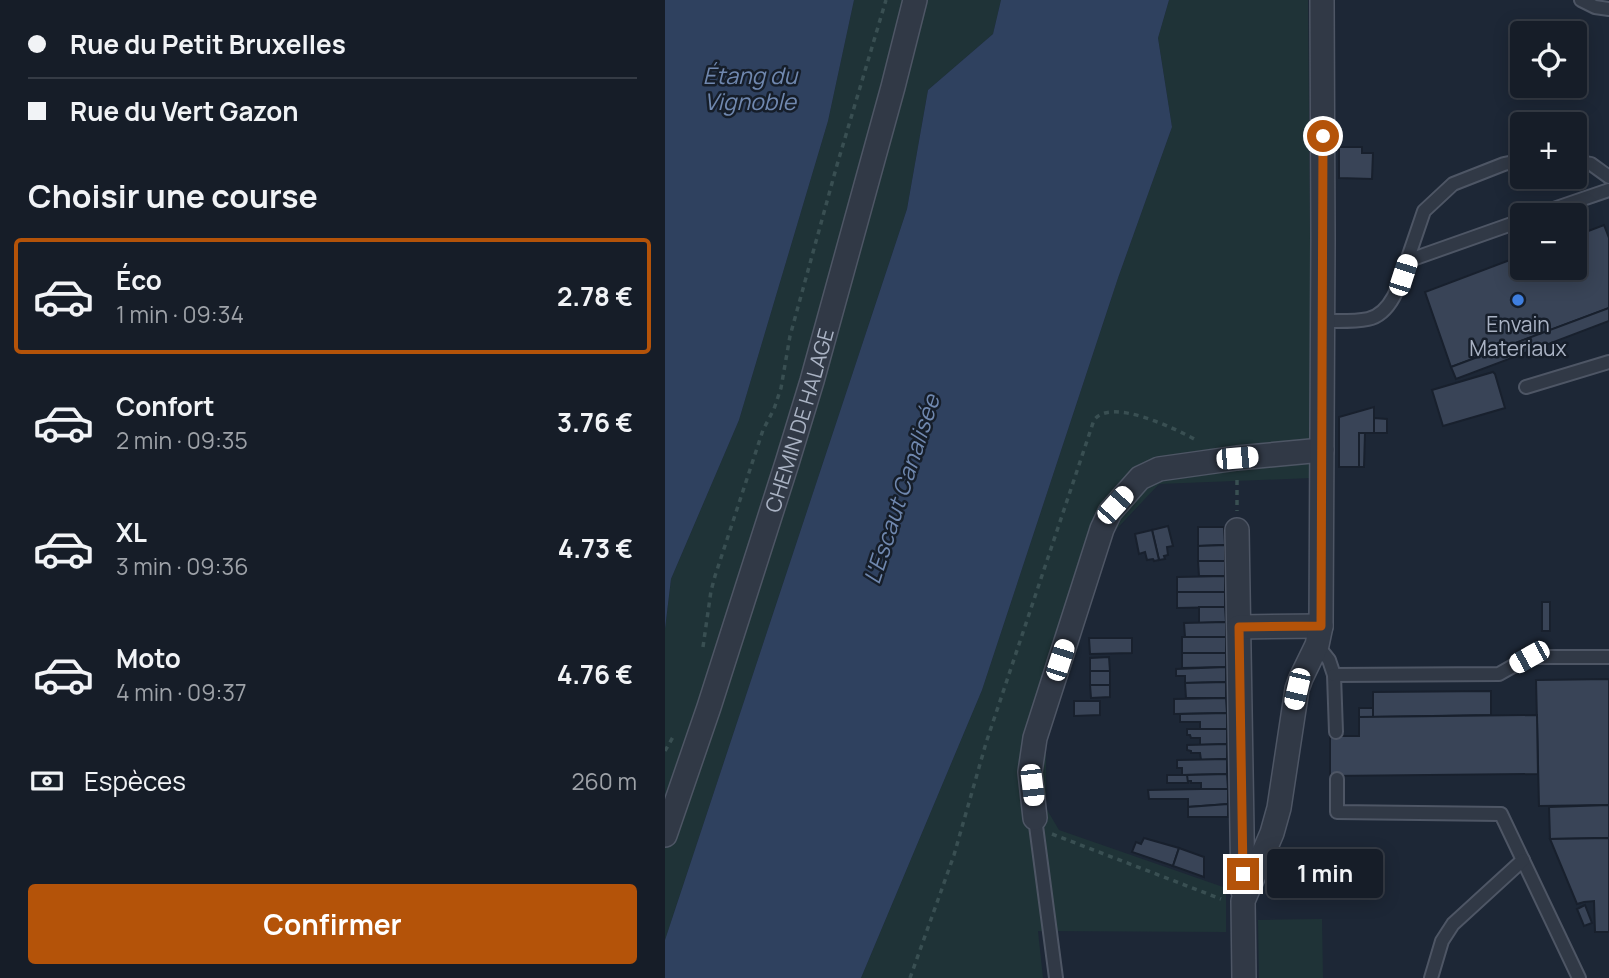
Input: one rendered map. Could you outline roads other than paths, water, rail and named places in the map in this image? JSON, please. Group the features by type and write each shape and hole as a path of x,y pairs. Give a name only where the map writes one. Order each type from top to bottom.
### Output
{"street":[{"name":"CHEMIN DE HALAGE","path":"665,835 713,694 812,381 915,0"},
{"path":"1243,908 1279,808 1297,689 1319,636 1323,321 1322,0"},
{"path":"1035,818 1030,772 1035,738 1105,521 1115,505 1140,478 1170,467 1322,450"},
{"path":"1237,530 1244,978"},
{"path":"1239,627 1319,636"}],"lane":[{"path":"1581,0 1595,7 1609,9"},
{"path":"1323,321 1370,319 1385,309 1398,289 1424,211 1453,184 1510,163"},
{"path":"1587,163 1609,177"},
{"path":"1571,203 1609,190"},
{"path":"1407,261 1510,225"},
{"path":"1526,387 1609,362"},
{"path":"1319,636 1334,675 1336,732"},
{"path":"1334,675 1499,674 1529,657 1609,657"},
{"path":"1337,779 1338,812 1501,814 1579,978"},
{"path":"1035,818 1056,978"},
{"path":"1431,978 1442,941 1453,924 1523,860"}],"water":[{"name":"Étang du Vignoble","path":"665,0 854,0 828,121 739,420 671,579 665,629"},
{"name":"L'Escaut Canalisée","path":"1001,0 1169,0 1158,38 1172,127 1118,278 982,690 861,978 665,978 665,940 907,209 928,90 993,34"}],"place":[{"name":"Envain Materiaux","path":"1518,300"}]}
